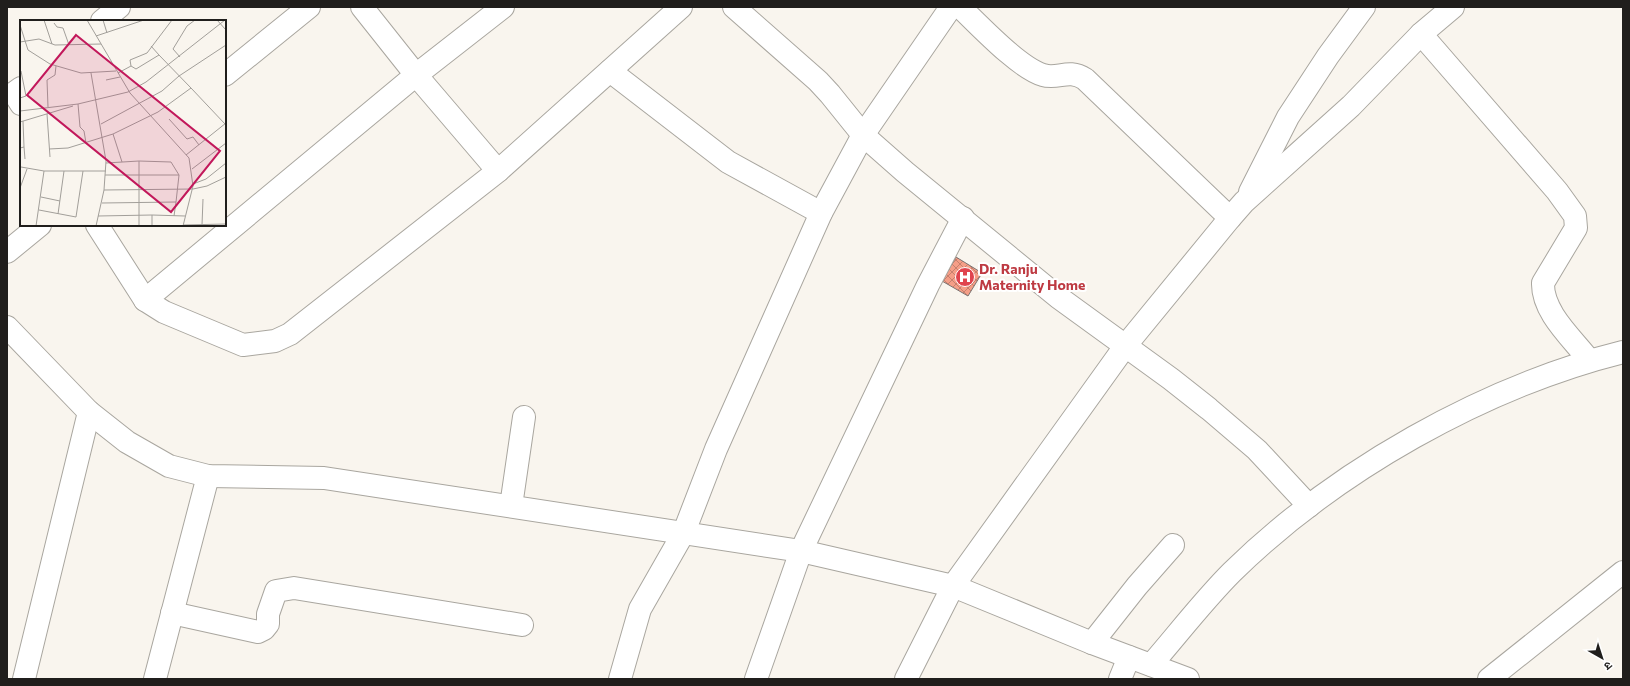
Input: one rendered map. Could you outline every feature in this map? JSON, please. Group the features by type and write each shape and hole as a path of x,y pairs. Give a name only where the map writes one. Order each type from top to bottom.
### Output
{"street":[{"path":"103,20 119,7"},
{"path":"226,74 309,7"},
{"path":"362,7 416,75 498,172"},
{"path":"145,300 416,75 503,7"},
{"path":"98,226 145,300 164,312 243,345 275,341 290,334 498,172 681,7"},
{"path":"734,7 830,94 863,135 905,172 1058,297 1171,379 1257,450 1309,506"},
{"path":"620,679 640,609 684,532 716,449 821,213 863,135 951,7"},
{"path":"960,7 1021,62 1035,71 1051,76 1070,73 1078,75 1084,79 1230,218"},
{"path":"1244,202 1288,117 1364,7"},
{"path":"906,679 953,586 1126,345 1244,202 1351,106 1421,34 1453,7"},
{"path":"1421,34 1557,191 1575,216 1576,228 1543,283 1543,293 1548,308 1589,360"},
{"path":"610,71 728,162 821,213"},
{"path":"756,679 801,551 928,285 963,218"},
{"path":"7,252 39,226"},
{"path":"7,326 89,412 127,442 169,466 208,476 324,478 801,551 953,586 1092,643 1188,679"},
{"path":"1151,665 1232,572 1309,506 1416,437 1504,392 1589,360 1623,352"},
{"path":"24,679 89,412"},
{"path":"511,506 524,418"},
{"path":"155,679 208,476"},
{"path":"1092,643 1137,586 1173,545"},
{"path":"1489,679 1620,578"},
{"path":"172,613 258,632 264,629 268,624 268,614 276,591 294,588 522,625"},
{"path":"1120,679 1129,657"}],"building":[{"path":"956,257 982,273 968,296 942,281"}],"place":[{"name":"Dr. Ranju Maternity Home","path":"965,277"}]}
